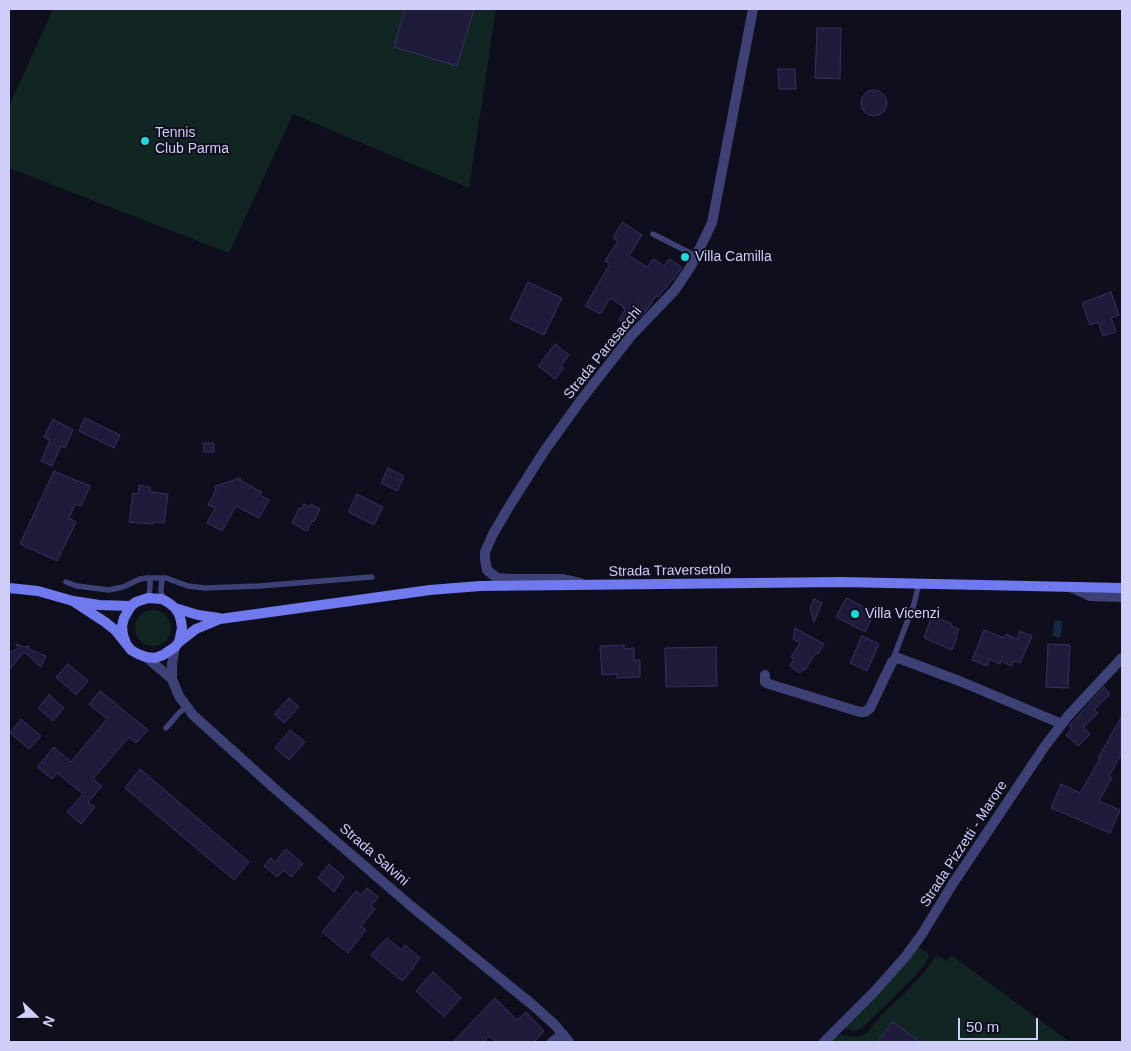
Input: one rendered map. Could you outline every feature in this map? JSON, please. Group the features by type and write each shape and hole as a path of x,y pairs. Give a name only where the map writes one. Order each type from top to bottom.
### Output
{"main road":[{"name":"Strada Traversetolo","path":"162,599 175,608 198,615 220,618 430,590 480,586 842,582 1122,588"},
{"path":"9,588 38,591 73,601 99,605 131,606"},
{"path":"126,643 122,626 131,606 148,598 162,599"},
{"path":"73,601 115,630 131,650 146,657"},
{"path":"175,608 181,621 181,635 177,644"},
{"name":"Strada Traversetolo","path":"146,657 155,658 163,656 196,629 220,618"}],"street":[{"name":"Strada Parasacchi","path":"594,586 562,579 497,578 487,570 485,552 510,505 545,450 631,336 675,290 696,256 712,223 754,9"},
{"path":"1068,587 1090,596 1122,597"},
{"path":"172,679 177,644"},
{"name":"Strada Salvini","path":"146,657 172,679 176,690 192,715 426,918 534,1006 566,1038"},
{"path":"765,675 765,682 769,684 865,712 870,708 892,662 898,658 976,687 1062,724"},
{"name":"Strada Pizzetti - Marore","path":"824,1042 880,986 916,944 952,885 1045,746 1062,724 1122,658"},
{"path":"552,1042 566,1038"}],"lane":[{"path":"653,234 696,256"},
{"path":"66,582 77,586 109,590 123,587 140,579 150,578 173,580 188,586 205,588 259,586 372,577"},
{"path":"148,598 150,578"},
{"path":"162,578 162,599"},
{"path":"892,662 914,604 918,583"},
{"path":"166,728 186,707"}],"green space":[{"name":"Tennis Club Parma","path":"53,9 496,9 469,188 293,114 229,253 9,168 9,106"},
{"path":"153,610 166,615 171,628 166,641 153,646 140,641 135,628 140,615"},
{"path":"918,948 927,952 929,956 926,963 914,977 863,1027 855,1031 846,1029 846,1026"},
{"path":"937,955 947,961 951,955 1070,1042 828,1042 839,1034 857,1037 867,1033 882,1014 921,976"}],"water":[{"path":"1055,620 1063,622 1060,638 1052,636"}],"building":[{"path":"405,9 474,9 457,66 394,47"},
{"path":"817,28 841,28 840,79 815,78"},
{"path":"778,69 795,69 796,89 779,89"},
{"path":"874,90 883,94 887,103 883,112 874,116 865,112 861,103 865,94"},
{"path":"622,222 642,235 629,256 647,267 653,259 664,266 669,259 682,267 658,297 656,296 646,311 631,326 619,320 625,310 624,307 610,298 600,314 585,306 610,264 605,261 618,241 613,238"},
{"path":"528,282 562,298 544,335 510,319"},
{"path":"1111,292 1119,315 1111,318 1116,332 1103,336 1098,322 1090,325 1082,303"},
{"path":"555,344 569,355 561,366 564,368 555,379 538,366"},
{"path":"85,418 120,435 114,448 79,431"},
{"path":"53,419 73,430 65,448 61,446 52,466 41,461 50,440 44,437"},
{"path":"203,443 214,443 214,452 204,452"},
{"path":"388,468 404,476 397,491 381,483"},
{"path":"54,471 90,486 81,506 75,504 69,518 76,522 57,561 20,544"},
{"path":"240,478 241,481 262,492 260,495 269,500 259,518 236,506 222,531 207,523 215,508 208,505 216,490 215,486"},
{"path":"139,485 150,487 150,492 168,494 164,523 129,522 133,493 138,494"},
{"path":"357,494 383,507 374,525 348,512"},
{"path":"304,504 310,507 311,504 320,509 307,531 292,523 299,508 301,509"},
{"name":"Villa Vicenzi","path":"846,598 875,612 865,632 836,617"},
{"path":"814,599 822,603 814,622 810,608"},
{"path":"932,615 959,629 952,650 924,638"},
{"path":"795,628 824,644 805,670 803,669 800,673 790,666 794,659 791,657 800,643 793,639"},
{"path":"984,630 1004,638 1006,634 1017,639 1020,631 1032,636 1020,663 1014,661 1011,666 1001,661 1000,664 989,659 987,666 972,660"},
{"path":"862,636 879,644 867,671 850,663"},
{"path":"16,644 24,647 30,646 27,648 46,656 41,667 24,652 9,670 9,652 19,648"},
{"path":"1048,644 1070,645 1068,688 1046,687"},
{"path":"624,645 624,649 634,648 634,660 640,660 640,677 617,678 617,674 602,675 600,646"},
{"path":"716,647 717,686 666,687 665,648"},
{"path":"68,664 88,681 76,695 56,677"},
{"path":"1104,687 1110,694 1094,710 1098,713 1084,727 1090,734 1078,746 1066,735 1072,728 1069,726"},
{"path":"100,691 148,730 136,743 129,737 93,779 102,786 88,802 95,807 81,824 67,812 83,794 57,773 52,779 37,767 54,747 71,762 107,719 89,704"},
{"path":"49,695 64,708 53,721 38,708"},
{"path":"289,698 299,707 284,723 274,714"},
{"path":"1122,716 1122,753 1109,776 1112,778 1099,801 1120,810 1110,833 1051,808 1061,784 1080,793"},
{"path":"21,719 41,736 29,749 10,733"},
{"path":"290,730 305,742 289,760 275,748"},
{"path":"140,769 249,862 234,880 125,788"},
{"path":"286,849 303,864 291,877 284,870 277,877 264,866 271,858 275,862"},
{"path":"329,864 344,877 334,892 318,878"},
{"path":"367,888 378,897 371,906 375,909 361,926 366,930 348,953 322,932 356,891 361,895"},
{"path":"387,938 401,950 405,945 420,958 402,981 371,955"},
{"path":"433,972 461,998 444,1017 416,991"},
{"path":"495,998 517,1020 526,1012 544,1031 534,1042 496,1042 489,1036 483,1042 453,1042"},
{"path":"893,1022 896,1024 920,1042 877,1042"}],"place":[{"name":"Tennis Club Parma","path":"145,141"},
{"name":"Villa Camilla","path":"685,257"},
{"name":"Villa Vicenzi","path":"855,614"}]}
